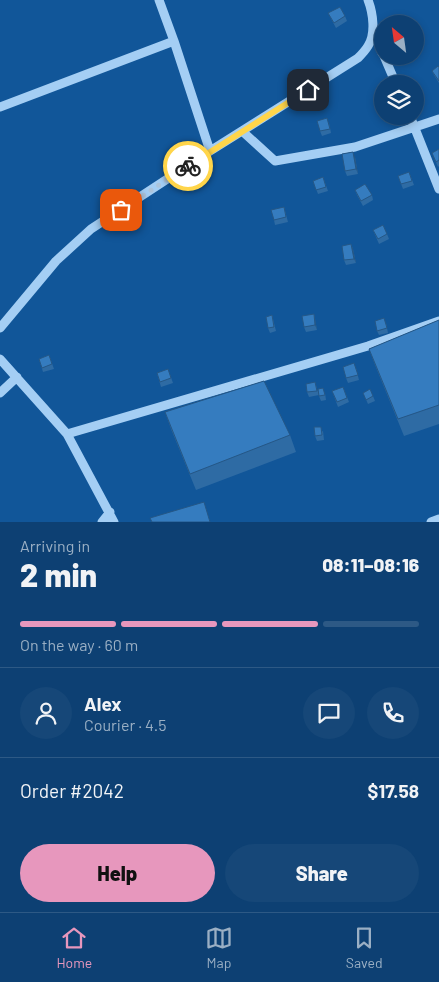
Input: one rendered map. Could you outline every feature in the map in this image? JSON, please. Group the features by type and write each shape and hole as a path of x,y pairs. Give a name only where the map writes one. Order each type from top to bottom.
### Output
{"street":[{"path":"159,0 210,151"},
{"path":"0,328 56,261 91,229 210,151 358,58 369,45 373,31 371,8 368,0"},
{"path":"0,107 174,41"},
{"path":"242,131 275,161 355,147 439,119"},
{"path":"415,127 439,189"},
{"path":"67,434 368,346 439,321"},
{"path":"0,359 67,434 114,522"},
{"path":"0,394 17,377"},
{"path":"102,522 110,512"},
{"path":"431,522 439,519"}],"building":[{"path":"340,7 345,16 334,23 328,13"},
{"path":"439,67 439,81 432,71"},
{"path":"327,118 330,129 320,131 317,121"},
{"path":"439,149 439,160 436,162 432,153"},
{"path":"353,152 356,169 345,171 342,154"},
{"path":"409,172 412,181 401,184 398,176"},
{"path":"323,177 326,187 316,190 313,181"},
{"path":"365,184 372,195 361,201 355,190"},
{"path":"284,207 286,217 274,220 271,210"},
{"path":"383,225 387,234 378,239 373,230"},
{"path":"351,244 354,259 344,260 342,246"},
{"path":"314,314 315,325 304,327 302,316"},
{"path":"272,315 274,327 268,328 266,317"},
{"path":"384,318 387,328 377,331 375,321"},
{"path":"439,320 439,405 398,419 369,349"},
{"path":"49,355 52,364 42,368 39,359"},
{"path":"354,363 358,375 346,378 343,367"},
{"path":"168,369 171,378 160,382 157,373"},
{"path":"264,381 290,435 190,474 165,412"},
{"path":"315,382 317,391 307,392 306,384"},
{"path":"343,387 347,398 337,402 332,391"},
{"path":"323,388 325,395 319,396 318,389"},
{"path":"370,389 373,396 366,400 363,393"},
{"path":"314,427 321,427 322,435 315,436"},
{"path":"204,502 210,522 152,522 150,518"}],"way so far":[{"path":"121,210 188,166"}],"route":[{"path":"188,166 308,90"}]}
